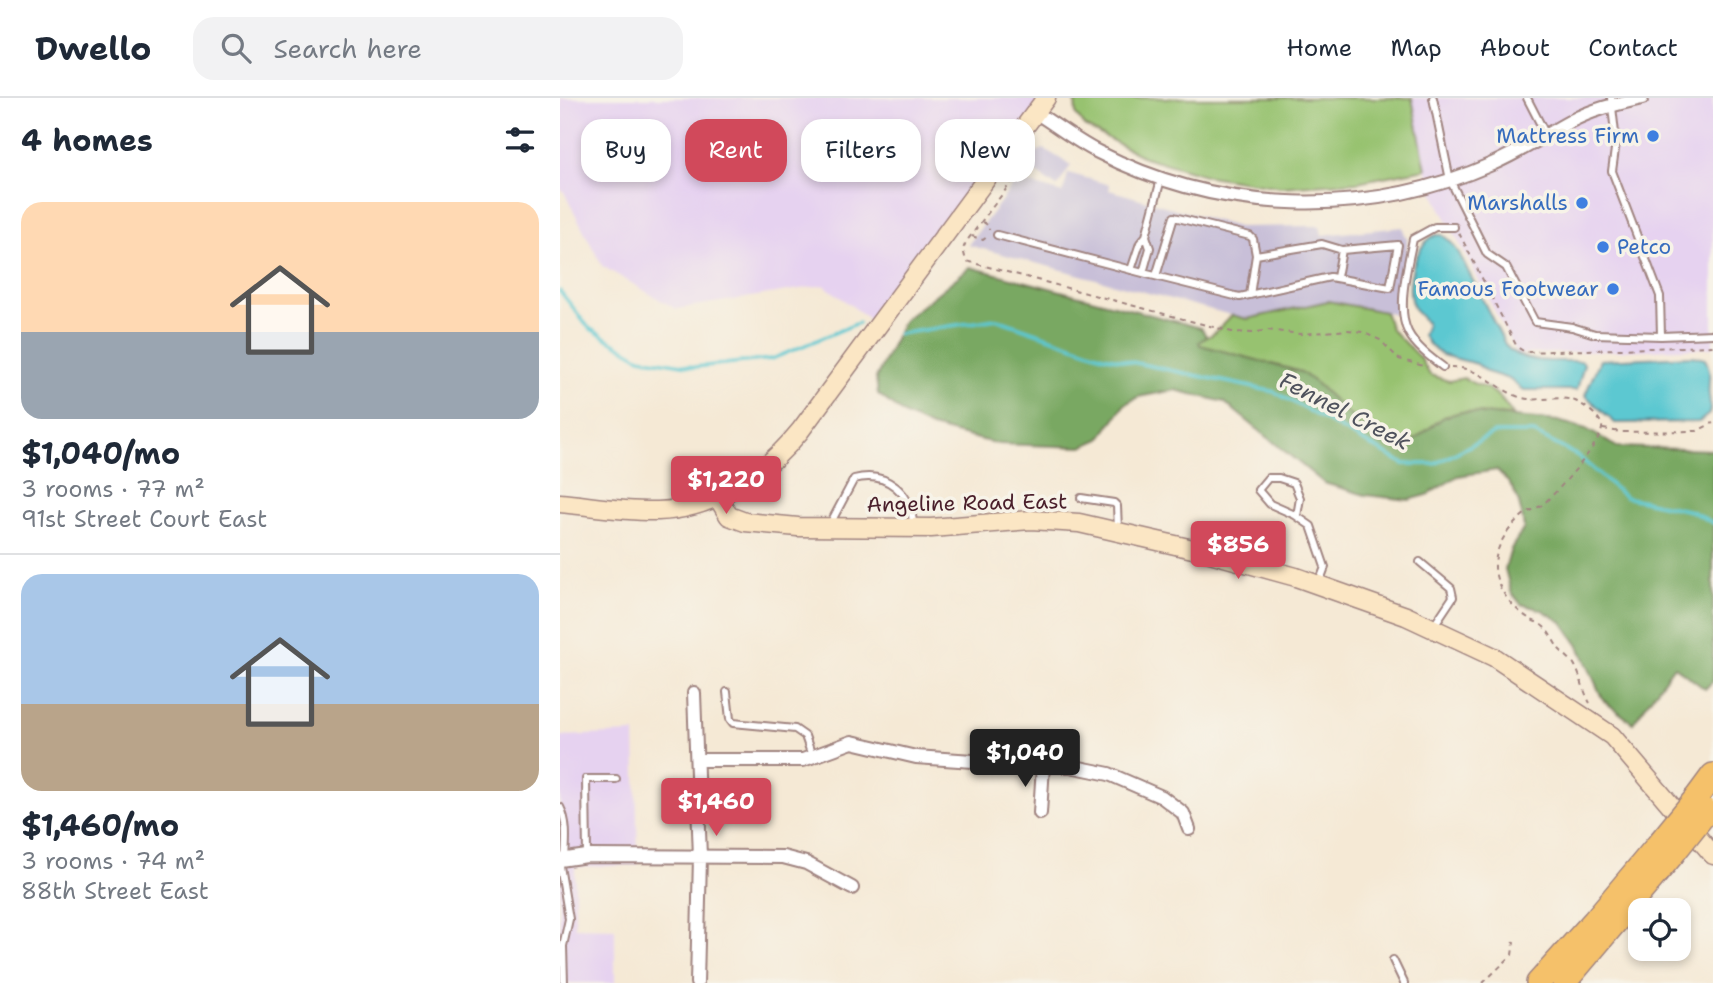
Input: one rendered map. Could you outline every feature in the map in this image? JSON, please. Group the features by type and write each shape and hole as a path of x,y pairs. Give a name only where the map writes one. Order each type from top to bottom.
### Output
{"highway":[{"path":"1538,983 1705,804 1713,775"},
{"path":"1564,983 1666,848"}],"street":[{"path":"560,503 654,511 680,509 718,498 767,466 788,446 1041,105 1097,152 1161,179 1242,199 1316,204 1388,196 1450,180 1494,164 1612,101 1642,98"},
{"name":"Angeline Road East","path":"718,498 729,516 745,522 828,527 914,527 1031,520 1079,523 1206,552 1318,585 1432,628 1512,668 1612,736 1713,855"},
{"path":"694,694 700,857 697,983"},
{"path":"697,760 803,761 852,742 916,757 1043,766 1070,765 1135,784 1177,806 1189,829"},
{"path":"1040,813 1043,766"},
{"path":"562,862 587,856 793,859 806,863 852,888"}],"lane":[{"path":"1433,98 1450,180 1487,254 1506,267 1535,322 1572,327 1595,334 1713,334"},
{"path":"1527,98 1546,135"},
{"path":"1612,101 1616,142 1612,171 1660,296 1661,336"},
{"path":"1131,270 1140,243 1146,236 1161,179"},
{"path":"1156,276 1174,217 1253,239 1256,255 1250,295"},
{"path":"1443,367 1411,338 1405,323 1405,285 1416,236 1435,227 1454,227"},
{"path":"997,235 1235,296 1331,276 1390,288 1398,245"},
{"path":"1143,273 1150,248 1146,236"},
{"path":"1256,255 1322,244 1342,250 1413,242"},
{"path":"1337,277 1342,250"},
{"path":"828,527 846,490 854,479 861,477 895,484 903,492 913,512 914,527"},
{"path":"1297,516 1300,498 1294,483 1268,478 1258,490 1270,504 1297,516 1311,526 1325,567 1318,585"},
{"path":"1081,498 1118,506 1118,530"},
{"path":"1420,562 1451,588 1452,597 1432,628"},
{"path":"727,692 730,719 733,723 795,729 805,736 813,758"},
{"path":"587,856 586,779 616,779"},
{"path":"560,807 565,822 562,862 569,919 562,946 564,983"},
{"path":"1393,960 1404,983"}],"path":[{"path":"1011,182 963,249 964,258 970,262 1231,332 1362,332 1380,340 1399,359 1422,368 1466,368 1521,397 1566,398 1576,401 1597,416 1602,429 1591,450 1556,493 1542,504 1526,511 1506,533 1499,546 1495,564 1497,581 1515,608 1532,621 1543,625 1572,662 1591,705"},
{"path":"971,236 981,240 987,237 989,228 982,221"},
{"path":"1602,429 1620,432 1697,431 1713,422"},
{"path":"1483,983 1512,955 1514,941"}],"shaded area":[{"path":"560,98 1046,98 1030,119 935,119 935,182 983,182 877,325 824,285 676,309 602,266 560,189"},
{"path":"1412,98 1713,98 1713,348 1517,354 1436,199 1426,169"},
{"path":"1044,149 1071,165 1057,187 1035,172 1035,152"},
{"path":"1068,173 1110,185 1109,190 1238,227 1320,226 1322,235 1403,227 1407,237 1407,254 1395,314 1328,301 1246,319 968,245 1015,182 1063,193"},
{"path":"635,733 638,865 575,867 575,927 615,928 615,983 560,983 560,736"}],"green space":[{"path":"1075,98 1412,98 1426,169 1357,182 1281,187 1208,176 1144,157 1086,127 1076,115"},
{"path":"970,267 1201,328 1207,337 1199,342 1200,345 1301,372 1358,423 1391,441 1414,440 1444,417 1461,412 1558,421 1586,429 1617,447 1713,450 1713,681 1705,689 1674,666 1633,723 1603,700 1579,646 1562,622 1542,610 1521,604 1511,592 1505,569 1511,549 1524,528 1516,496 1497,470 1458,476 1427,495 1409,500 1365,495 1324,483 1224,402 1175,390 1138,397 1125,404 1100,439 1082,447 998,444 931,427 905,415 878,394 876,378 904,320"},
{"path":"1328,301 1385,312 1391,329 1420,358 1430,375 1449,381 1464,378 1487,388 1500,398 1513,415 1461,412 1444,417 1414,440 1391,441 1358,423 1301,372 1200,345 1198,342 1213,334 1232,315 1247,319"}],"water":[{"path":"1436,235 1442,235 1450,241 1459,253 1506,346 1522,357 1541,361 1582,361 1584,364 1577,390 1523,390 1509,379 1487,372 1477,364 1442,355 1428,343 1423,335 1427,324 1414,308 1410,288 1417,256 1422,247"},
{"path":"1693,356 1705,359 1709,373 1710,412 1699,422 1615,423 1585,395 1600,360"}],"waterway":[{"name":"Fennel Creek","path":"560,291 589,328 640,358 695,367 772,359 858,323"},
{"name":"Fennel Creek","path":"898,334 996,319 1103,356 1275,392 1404,464 1435,464 1494,433 1534,433 1578,456 1625,497 1691,511 1713,523"}],"place":[{"name":"Mattress Firm","path":"1653,136"},
{"name":"Marshalls","path":"1582,203"},
{"name":"Petco","path":"1603,247"},
{"name":"Famous Footwear","path":"1613,289"}]}
